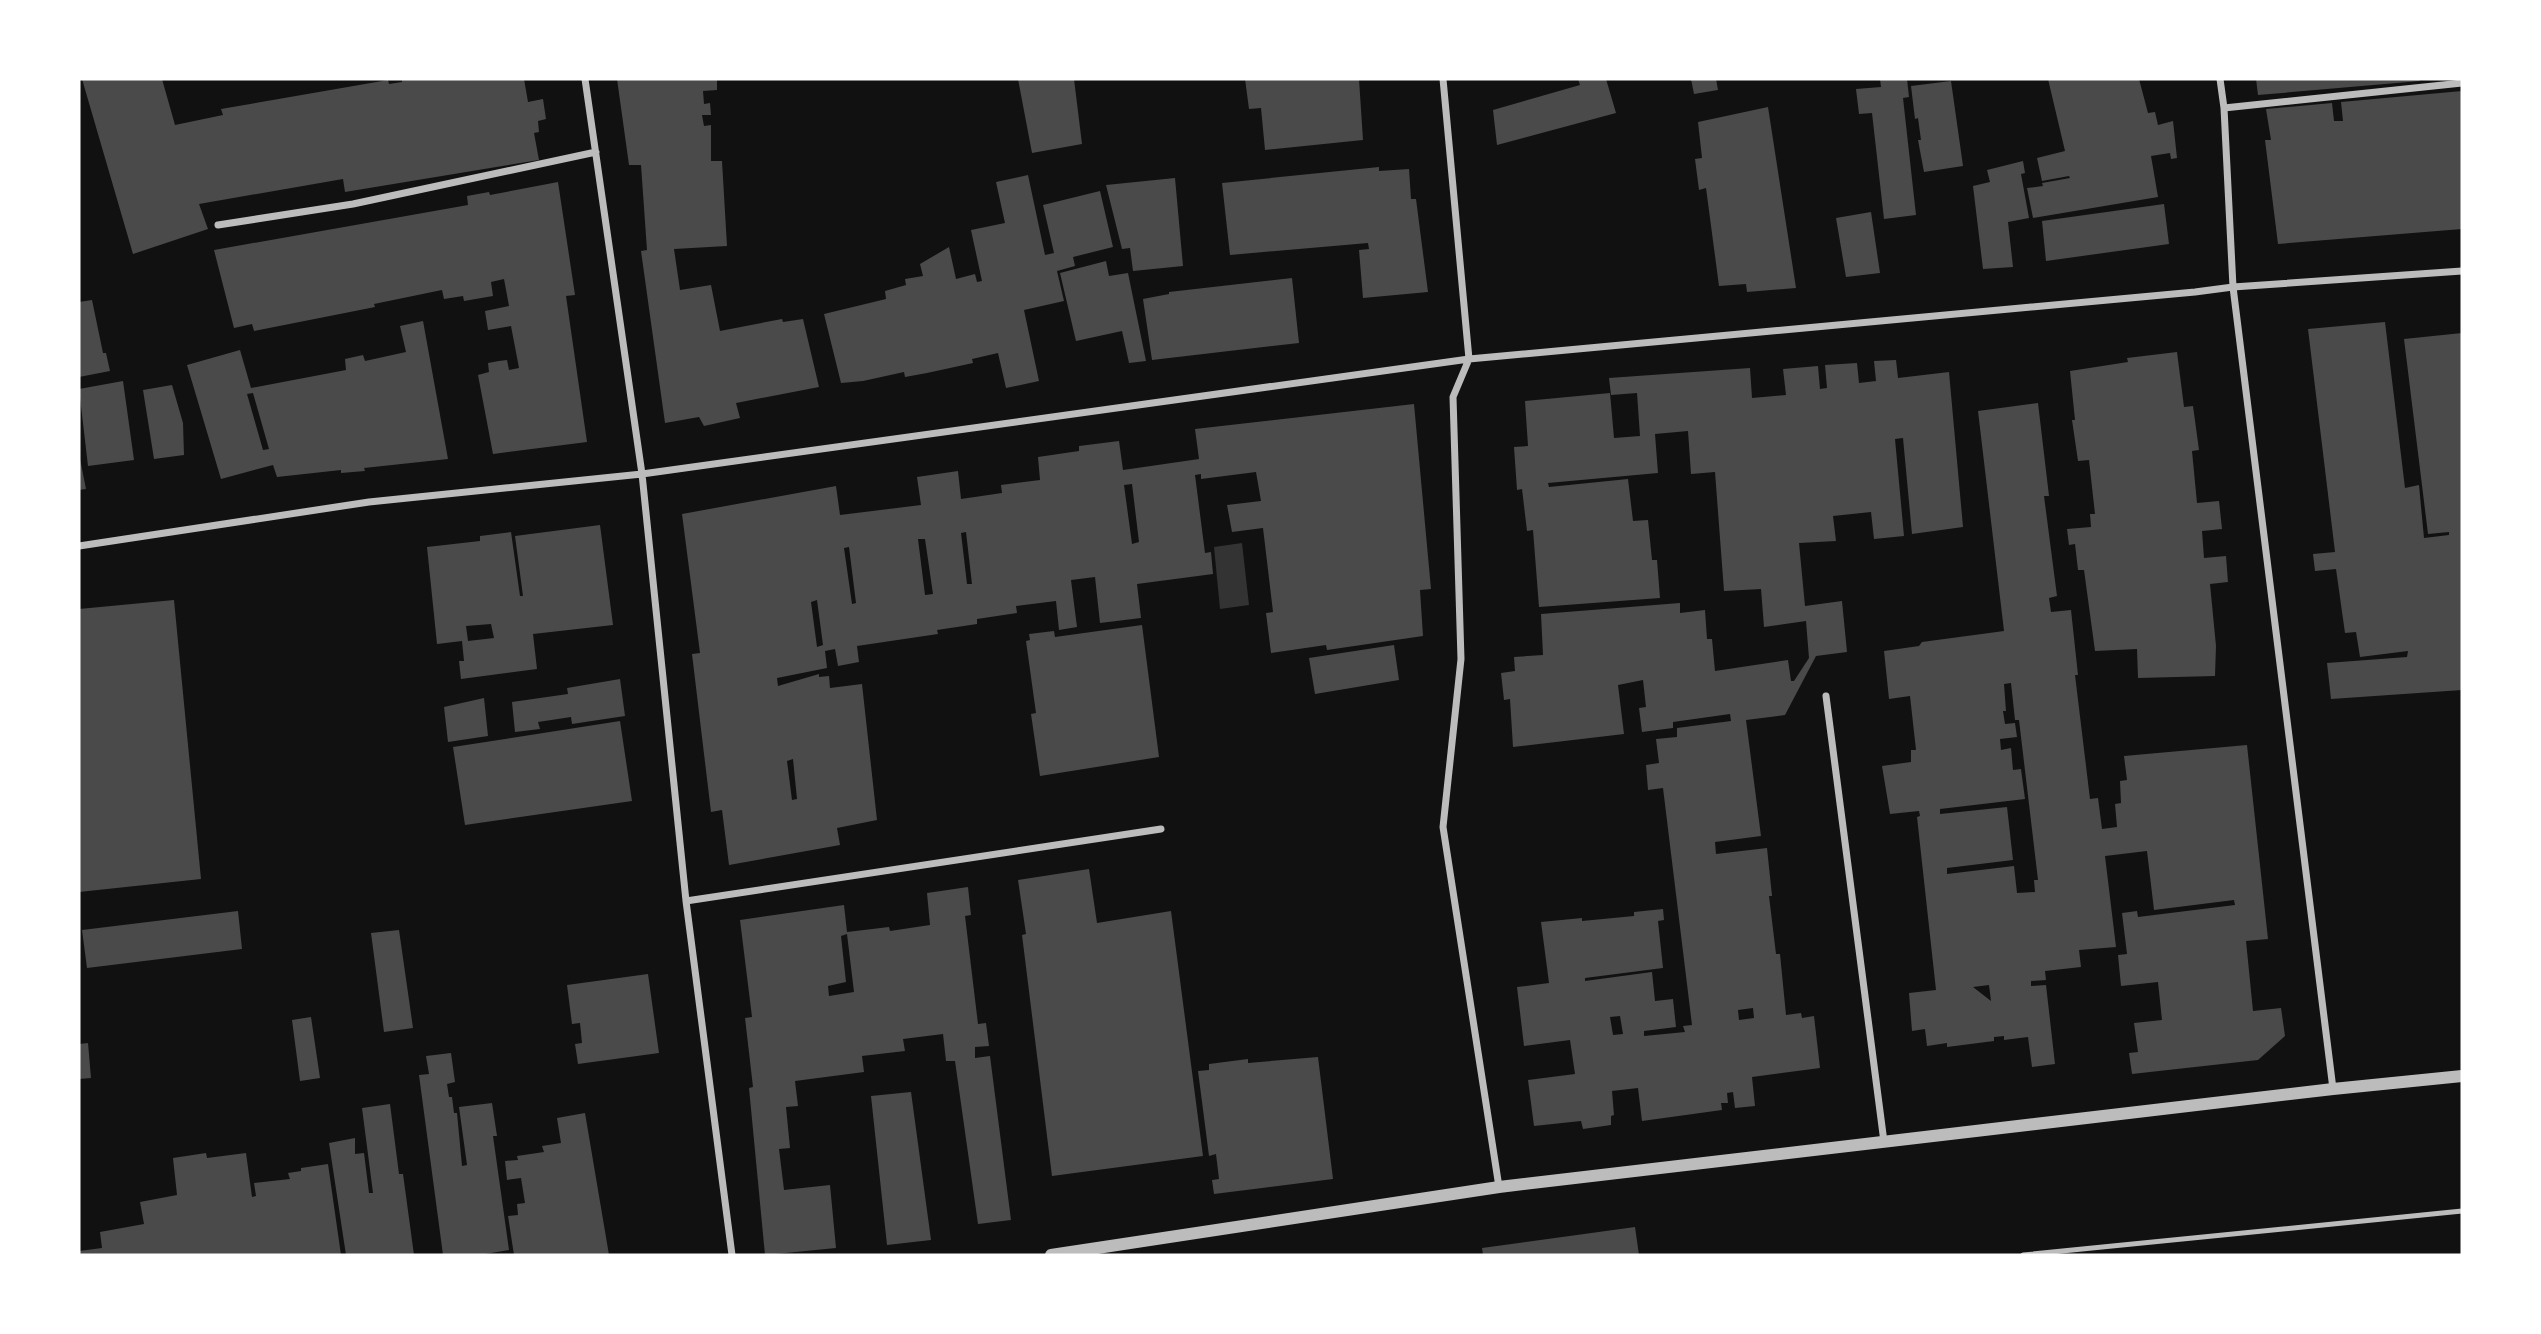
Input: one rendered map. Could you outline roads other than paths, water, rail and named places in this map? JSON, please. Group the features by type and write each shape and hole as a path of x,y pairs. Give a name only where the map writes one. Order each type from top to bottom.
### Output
{"street":[{"path":"585,79 642,474 686,901 732,1255"},
{"path":"1443,79 1469,359 1453,397 1461,659 1443,827 1499,1187"},
{"path":"2220,79 2224,108 2233,287 2333,1089"},
{"path":"2224,108 2462,83"},
{"path":"218,225 353,204 596,152"},
{"path":"79,546 369,502 642,474 1469,359 2182,294 2233,287 2462,271"},
{"path":"1826,696 1884,1142"},
{"path":"686,901 1161,829"},
{"path":"1051,1255 1499,1187 2462,1076"}],"lane":[{"path":"2023,1255 2462,1211"}]}
